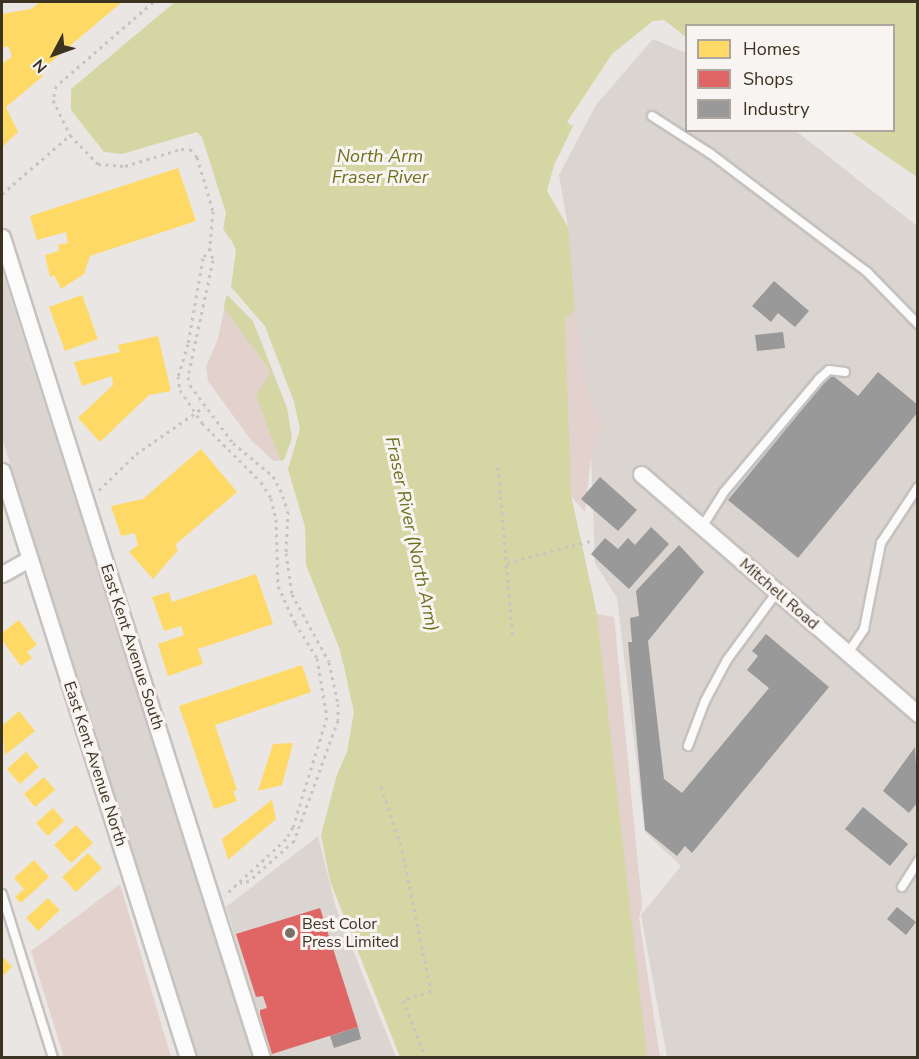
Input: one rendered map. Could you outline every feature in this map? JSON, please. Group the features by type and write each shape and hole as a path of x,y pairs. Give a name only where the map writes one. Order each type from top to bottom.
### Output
{"street":[{"name":"East Kent Avenue South","path":"2,237 262,1058"},
{"name":"East Kent Avenue North","path":"2,471 188,1058"},
{"name":"Mitchell Road","path":"641,474 918,714"},
{"path":"2,574 29,560"}],"lane":[{"path":"652,116 711,154 867,272 918,324"},
{"path":"702,526 724,492 819,379 829,370 845,372"},
{"path":"848,653 864,629 881,543 918,487"},
{"path":"688,746 705,701 728,660 777,592"},
{"path":"902,887 918,861"},
{"path":"2,894 53,1058"}],"path":[{"path":"153,2 56,86 53,100 70,135 98,164 111,167 190,149 196,157 213,211 210,248 213,260 188,376 204,407 245,456 273,476 280,489 288,511 286,553 292,594 329,662 338,704 338,720 294,841 249,880 240,883 293,827 324,732 326,691 316,658 295,623 278,586 276,519 271,498 261,482 224,448 195,413 180,390 178,376 188,344 203,258 210,248"},
{"path":"2,192 70,135"},
{"path":"99,490 136,454 204,407"},
{"path":"498,467 513,638"},
{"path":"507,563 593,540"},
{"path":"381,786 402,850 430,991 403,1000 426,1058"}],"shaded area":[{"path":"653,39 685,53 685,132 797,132 917,226 917,1057 667,1057 641,915 681,866 645,832 617,598 595,563 591,456 605,424 590,399 569,278 568,227 559,175 596,105"},
{"path":"2,271 253,1057 197,1057 2,438"},
{"path":"227,295 276,380 284,460 274,461 251,440 208,381 206,367 218,339"},
{"path":"575,309 590,399 605,424 591,456 585,512 571,496 597,614 614,617 642,906 639,918 660,1057 626,1057 572,804 565,320"},
{"path":"318,836 336,908 396,1057 272,1057 226,907"},
{"path":"120,884 171,1057 64,1057 31,951"}],"water":[{"name":"North Arm Fraser River","path":"161,2 917,2 917,177 851,132 895,132 895,24 685,24 685,42 660,29 648,31 613,65 579,114 554,165 547,191 568,227 575,309 565,320 571,495 597,615 647,1057 400,1057 330,881 321,835 352,718 344,666 306,569 303,522 256,395 271,372 224,308 233,245 218,220 201,156 178,144 98,159 60,111 60,87"}],"pier":[{"path":"158,2 175,2 71,89 71,110 104,152 122,154 197,132 202,137 226,213 222,235 215,221 198,158 178,147 122,166 97,162 57,112 58,85"},
{"path":"664,20 685,36 685,44 660,32 650,34 615,67 577,122 572,126 567,122 612,54 653,21"},
{"path":"230,237 236,250 231,287 265,326 294,402 300,429 288,469 305,527 306,565 340,650 354,712 347,752 325,802 320,825 322,810 349,718 341,667 303,570 300,523 277,461 284,460 292,438 287,408 253,321 227,295 221,309"}],"building: Homes":[{"path":"40,2 122,2 39,72 43,76 6,107 18,132 2,147 2,64 12,56 8,46 2,48 2,14 31,9"},
{"path":"178,168 196,221 90,256 84,274 61,289 54,275 50,277 45,255 59,251 58,245 68,243 66,232 37,240 30,216"},
{"path":"82,295 98,339 65,351 49,307"},
{"path":"158,336 171,391 149,395 100,442 78,418 113,385 112,376 82,386 74,362 120,352 118,345"},
{"path":"201,449 237,492 175,545 178,550 153,579 129,552 138,545 135,533 121,536 111,506 143,499"},
{"path":"256,574 273,624 198,649 203,664 168,676 158,644 184,635 181,626 164,631 152,597 169,592 172,602"},
{"path":"19,620 37,645 27,652 32,658 21,666 2,640 2,633"},
{"path":"302,665 311,692 215,725 237,790 233,791 237,801 214,809 179,706"},
{"path":"19,711 35,731 5,755 2,726"},
{"path":"293,743 282,785 258,791 273,744"},
{"path":"26,752 39,767 20,784 7,769"},
{"path":"44,777 55,790 35,807 24,794"},
{"path":"272,800 276,819 228,860 222,839"},
{"path":"53,808 64,821 48,836 36,823"},
{"path":"76,825 93,843 71,863 54,845"},
{"path":"88,853 102,868 76,892 62,877"},
{"path":"34,860 49,877 21,903 15,897 24,889 14,878"},
{"path":"48,898 60,910 38,931 26,918"},
{"path":"2,956 12,967 2,977"}],"building: Shops":[{"path":"320,908 358,1027 272,1054 260,1014 260,1010 267,1008 263,996 256,997 236,934"}],"building: Industry":[{"path":"774,281 809,311 795,327 778,313 771,322 752,306"},
{"path":"783,332 785,348 757,351 755,335"},
{"path":"878,372 918,405 918,412 798,558 728,500 831,374 858,396"},
{"path":"600,477 637,510 618,531 581,499"},
{"path":"651,527 669,544 629,589 591,554 605,538 618,549 628,538 635,545"},
{"path":"679,545 704,572 648,641 664,779 682,793 769,688 747,670 758,656 752,651 766,634 829,687 692,853 685,846 677,856 645,830 628,642 632,642 630,618 639,616 636,591"},
{"path":"915,747 918,802 909,813 883,791"},
{"path":"863,807 908,844 890,866 845,829"},
{"path":"897,907 916,922 906,935 887,919"},
{"path":"358,1027 361,1039 334,1048 330,1036"}],"place":[{"name":"Best Color Press Limited","path":"290,933"}],"water label":[{"name":"Fraser River (North Arm)","path":"412,534"}]}
